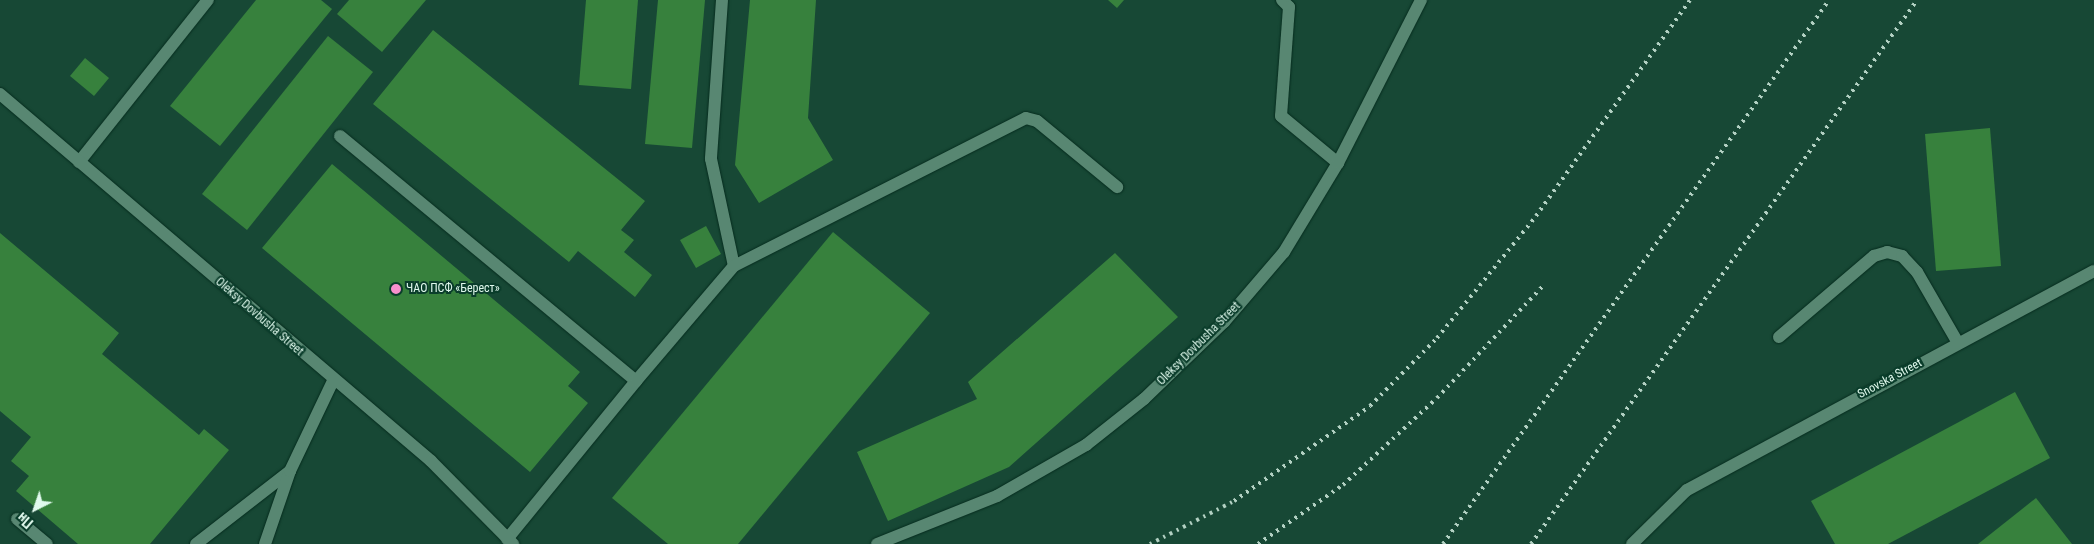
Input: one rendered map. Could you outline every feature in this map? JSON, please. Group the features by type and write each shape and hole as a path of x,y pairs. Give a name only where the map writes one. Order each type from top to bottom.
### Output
{"street":[{"path":"79,162 208,0"},
{"path":"722,0 711,158 734,266"},
{"path":"1282,0 1289,7 1281,116 1338,163"},
{"name":"Oleksy Dovbusha Street","path":"877,544 997,496 1086,445 1144,398 1224,322 1284,252 1338,163 1421,0"},
{"name":"Oleksy Dovbusha Street","path":"0,94 333,381 430,461 510,541"},
{"path":"510,541 636,381 734,266 1026,118 1037,121 1117,187"},
{"path":"340,136 636,381"},
{"path":"1779,337 1874,256 1887,252 1902,256 1917,272 1958,342"},
{"name":"Snovska Street","path":"1632,544 1687,490 1958,342 2094,271"},
{"path":"265,544 290,471 333,381"},
{"path":"196,544 290,471"},
{"path":"17,519 47,544"}],"building":[{"path":"256,0 321,0 332,9 220,146 170,106"},
{"path":"349,0 426,0 382,52 337,14"},
{"path":"586,0 638,0 631,89 579,85"},
{"path":"658,0 705,0 692,148 645,144"},
{"path":"750,0 816,0 808,118 833,160 759,203 735,165"},
{"path":"1108,0 1124,0 1117,8"},
{"path":"433,30 645,201 621,230 634,240 624,252 652,275 635,297 578,251 569,262 373,104"},
{"path":"328,36 373,72 247,230 202,194"},
{"path":"85,58 109,78 94,96 70,76"},
{"path":"1990,128 2001,266 1936,271 1925,134"},
{"name":"ЧАО ПСФ «Берест»","path":"332,164 580,372 568,386 588,403 530,472 262,248"},
{"path":"706,226 721,254 696,268 680,240"},
{"path":"833,232 930,313 738,544 668,544 612,498"},
{"path":"0,233 119,333 102,354 199,435 204,429 229,450 150,544 78,544 16,491 29,476 11,461 31,437 0,411"},
{"path":"1115,253 1178,317 1009,467 888,521 857,452 977,399 968,382"},
{"path":"2015,392 2050,458 1888,544 1835,544 1811,501"},
{"path":"2036,498 2072,544 1978,544"}],"railway":[{"path":"1150,544 1234,501 1370,406 1437,338 1536,216 1690,0"},
{"path":"1443,544 1829,0"},
{"path":"1531,544 1917,0"},
{"path":"1258,544 1343,485 1437,398 1543,286"}],"place":[{"name":"ЧАО ПСФ «Берест»","path":"396,289"}]}
